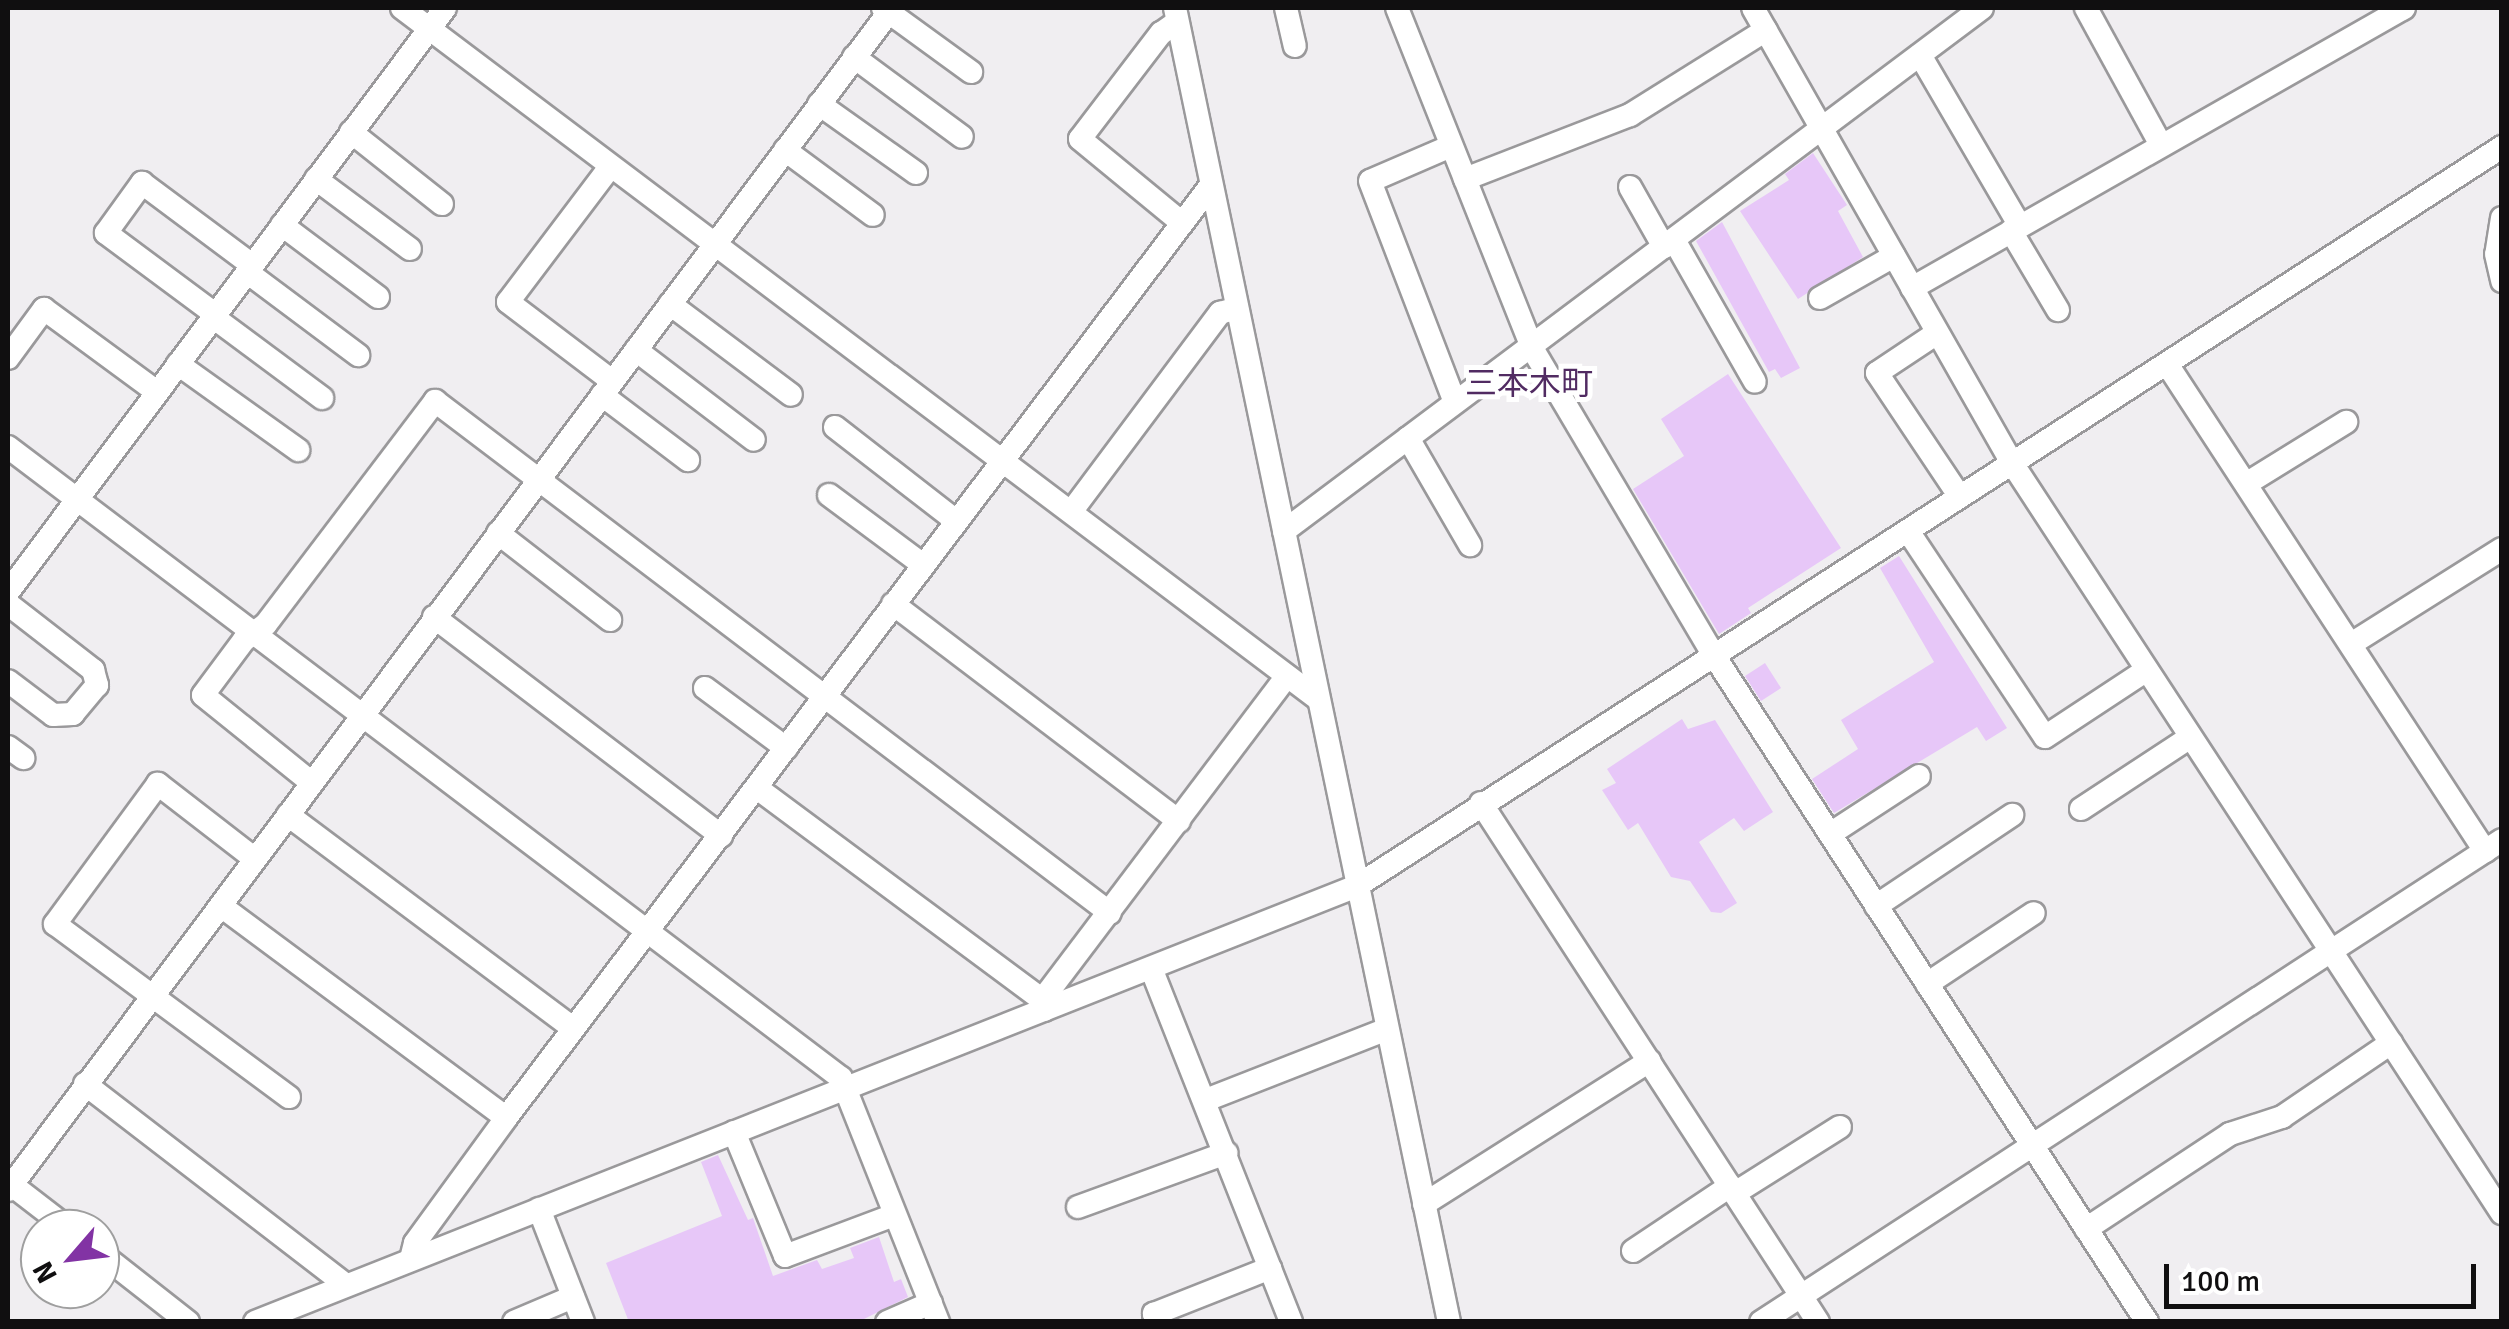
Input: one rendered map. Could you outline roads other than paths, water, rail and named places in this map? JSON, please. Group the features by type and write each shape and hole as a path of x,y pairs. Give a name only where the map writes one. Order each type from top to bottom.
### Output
{"street":[{"path":"402,8 712,246 1318,699"},
{"path":"8,592 444,8"},
{"path":"1286,8 1294,46"},
{"path":"1397,8 1532,348 1713,654 2147,1322"},
{"path":"1754,8 2012,464 2502,1213"},
{"path":"1284,531 1982,8"},
{"path":"2086,8 2161,145"},
{"path":"1912,288 2404,8"},
{"path":"42,1209 9,1185 888,9 971,72"},
{"path":"1176,15 1449,1322"},
{"path":"1176,15 1080,139 1180,221"},
{"path":"1465,179 1630,116 1766,30"},
{"path":"1920,55 2058,310"},
{"path":"854,57 962,137"},
{"path":"820,104 916,173"},
{"path":"351,132 442,204"},
{"path":"1450,146 1370,181 1454,402"},
{"path":"255,1322 847,1088 1043,1005 1152,968 1358,886 2502,147"},
{"path":"785,150 873,215"},
{"path":"610,167 508,302 688,460"},
{"path":"316,179 410,249"},
{"path":"322,398 106,233 142,182 358,354"},
{"path":"411,1259 414,1243 573,1028 1211,185"},
{"path":"1630,186 1755,382"},
{"path":"2502,218 2496,254 2502,282"},
{"path":"282,225 378,296"},
{"path":"1820,298 1894,256"},
{"path":"670,304 791,395"},
{"path":"1071,512 1220,313 1237,308"},
{"path":"8,358 44,309 157,392"},
{"path":"1937,333 1877,373 1960,497"},
{"path":"636,350 754,440"},
{"path":"178,364 298,450"},
{"path":"1760,1322 2493,846 2351,644 2167,364"},
{"path":"312,783 203,694 435,400 1110,913"},
{"path":"2246,484 2346,422"},
{"path":"835,427 955,520"},
{"path":"1408,438 1470,545"},
{"path":"8,447 649,929 847,1088 935,1312 887,1322"},
{"path":"829,495 922,564"},
{"path":"1908,531 2045,736 2145,671"},
{"path":"498,533 610,620"},
{"path":"2351,644 2502,549"},
{"path":"8,604 93,670 96,685 73,714 54,716 8,681"},
{"path":"893,604 1178,821"},
{"path":"434,617 721,836"},
{"path":"1043,1005 1288,676"},
{"path":"705,688 786,748"},
{"path":"2080,809 2189,738"},
{"path":"1830,834 1919,776"},
{"path":"255,859 158,784 55,924 289,1097"},
{"path":"757,788 1043,1005"},
{"path":"1481,803 1818,1322"},
{"path":"288,815 573,1028"},
{"path":"1876,906 2012,816"},
{"path":"221,906 506,1118"},
{"path":"1927,984 2034,913"},
{"path":"1152,968 1291,1322"},
{"path":"1206,1100 1388,1029"},
{"path":"2086,1229 2230,1134 2282,1116 2391,1043"},
{"path":"1424,1204 1649,1061"},
{"path":"85,1084 345,1284"},
{"path":"1633,1251 1840,1127"},
{"path":"734,1132 784,1256 894,1215"},
{"path":"1078,1208 1226,1152"},
{"path":"538,1209 583,1322"},
{"path":"1157,1322 1154,1314 1270,1268"},
{"path":"120,1269 188,1322"},
{"path":"514,1322 573,1297"}],"district":[{"name":"三本木町","path":"1529,384"}]}
